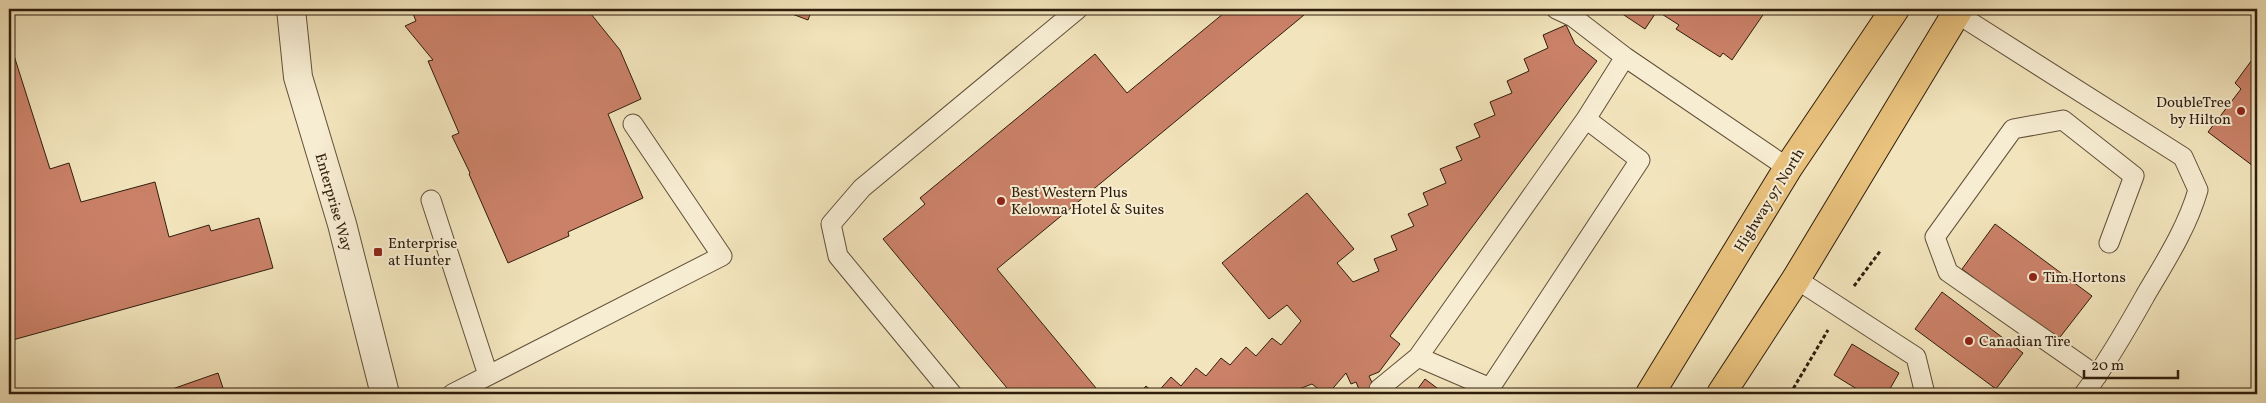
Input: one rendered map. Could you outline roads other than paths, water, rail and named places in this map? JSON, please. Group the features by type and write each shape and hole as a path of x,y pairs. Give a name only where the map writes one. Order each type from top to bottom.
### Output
{"highway":[{"name":"Highway 97 North","path":"1650,394 1788,168 1895,9"},
{"path":"1721,394 1796,278 1958,11"}],"street":[{"name":"Enterprise Way","path":"291,9 298,77 342,224 385,394"}],"lane":[{"path":"952,394 838,256 831,224 862,188 1078,9"},
{"path":"1556,9 1573,17 1625,57 1788,168"},
{"path":"1958,11 2183,157 2198,190 2191,212 2158,276 2084,394"},
{"path":"1378,389 1418,357 1586,120 1625,57"},
{"path":"1418,357 1490,388 1640,160 1586,120"},
{"path":"2097,376 1948,272 1935,237 2013,129 2064,120 2134,176 2109,243"},
{"path":"452,394 722,256 633,124"},
{"path":"431,200 488,376"},
{"path":"1796,278 1916,357 1925,394"}],"place":[{"name":"DoubleTree by Hilton","path":"2241,111"},
{"name":"Best Western Plus Kelowna Hotel & Suites","path":"1001,201"},
{"name":"Enterprise at Hunter","path":"378,252"},
{"name":"Tim Hortons","path":"2033,277"},
{"name":"Canadian Tire","path":"1969,341"}]}
